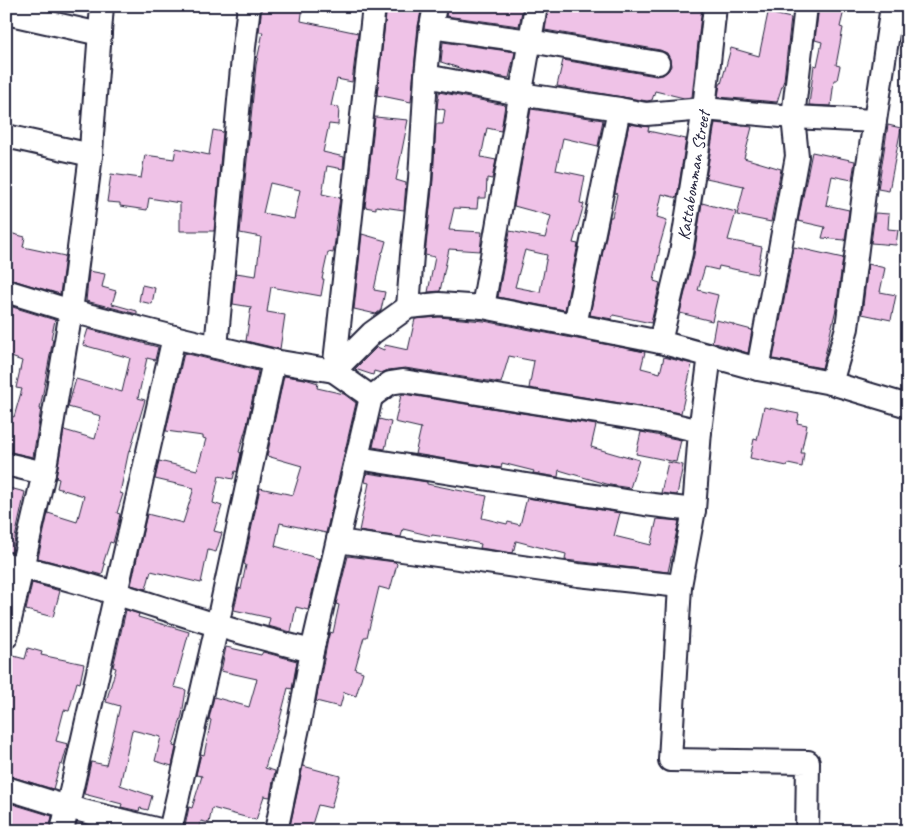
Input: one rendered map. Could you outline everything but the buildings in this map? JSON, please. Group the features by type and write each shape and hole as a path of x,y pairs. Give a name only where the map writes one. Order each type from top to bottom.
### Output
{"street":[{"path":"6,637 14,566 44,473 71,311 91,155 102,6"},
{"path":"216,347 243,57 250,6"},
{"path":"334,372 374,6"},
{"path":"483,307 536,6"},
{"name":"Kattabomman Street","path":"660,342 681,253 704,109 715,6"},
{"path":"758,369 797,156 793,117 806,6"},
{"path":"831,383 847,328 866,177 892,6"},
{"path":"6,13 100,34"},
{"path":"408,307 420,179 426,76 433,17 530,41 658,63"},
{"path":"426,76 520,94 619,108 646,114 704,109 793,117 875,121"},
{"path":"575,325 619,108"},
{"path":"6,136 91,155"},
{"path":"6,291 71,311 174,337 274,361 334,372 371,398"},
{"path":"334,372 372,333 408,307 439,304 483,307 660,342 758,369 831,383 908,406"},
{"path":"62,831 174,337"},
{"path":"710,355 700,431 694,510 680,586 670,760 808,762 807,831"},
{"path":"170,831 218,626 274,361"},
{"path":"276,831 312,651 371,398 390,383 403,381 656,421 700,431"},
{"path":"358,458 645,504 694,510"},
{"path":"6,464 44,473"},
{"path":"338,541 568,574 680,586"},
{"path":"14,566 116,593 218,626 312,651"},
{"path":"6,788 67,807 164,831"}]}
